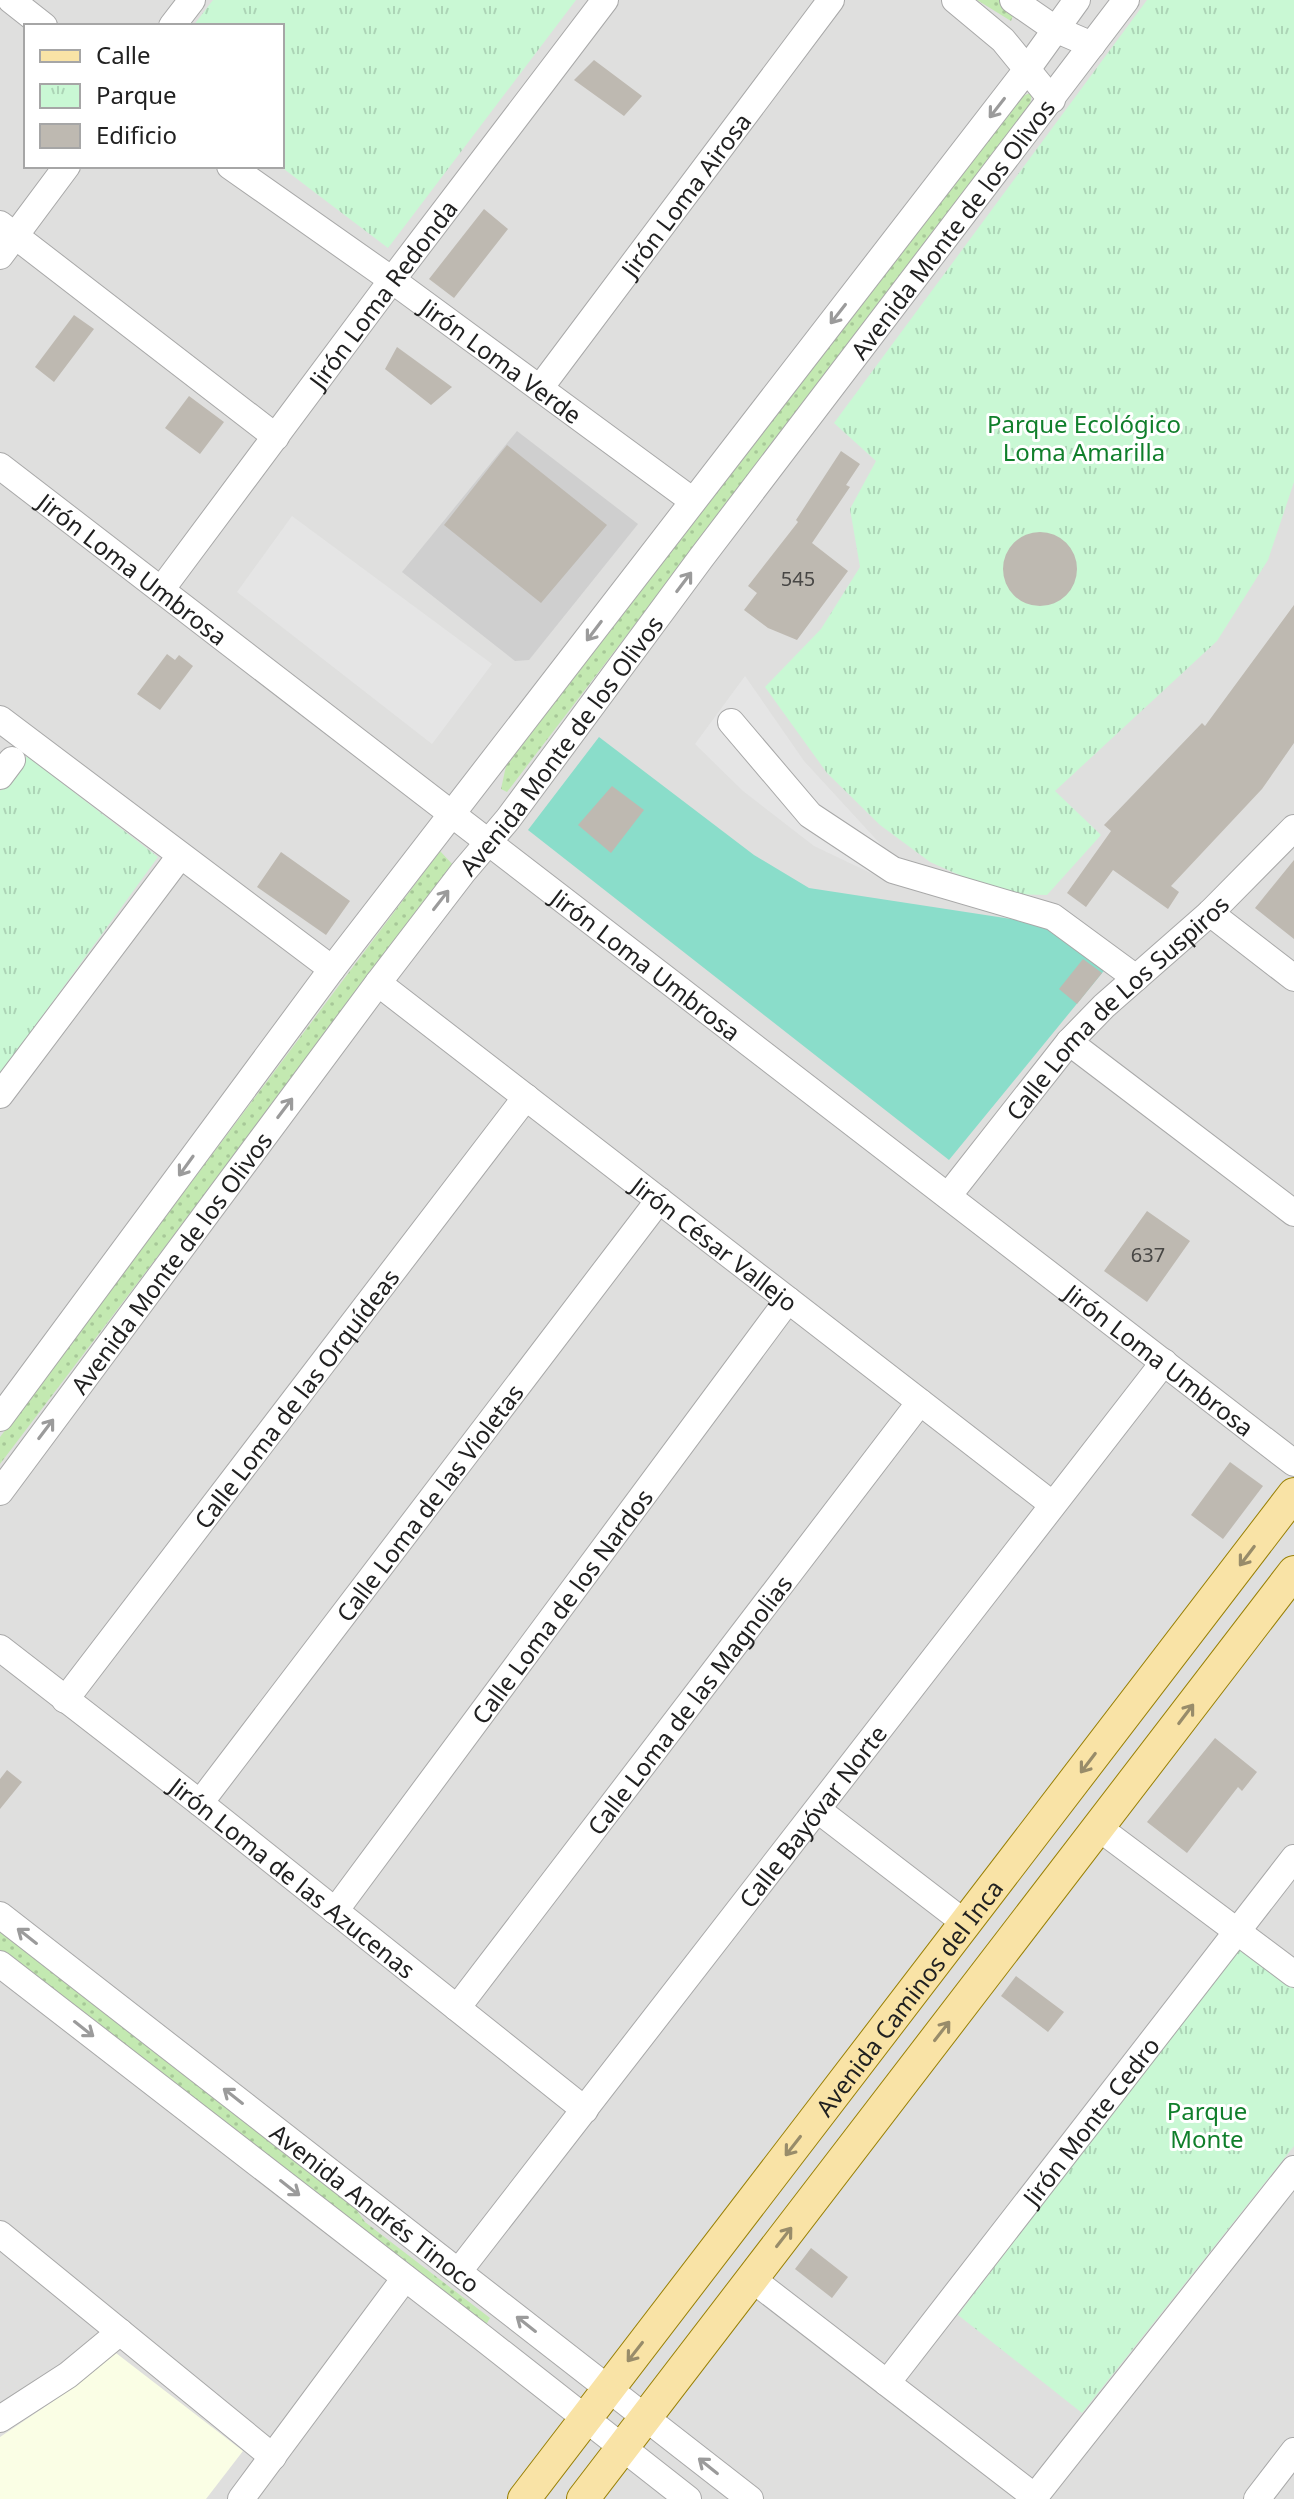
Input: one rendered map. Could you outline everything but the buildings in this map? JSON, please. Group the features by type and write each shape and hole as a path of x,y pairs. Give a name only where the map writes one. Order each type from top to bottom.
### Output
{"main road":[{"name":"Avenida Caminos del Inca","path":"524,2499 1294,1494"},
{"name":"Avenida Caminos del Inca","path":"583,2499 1294,1572"}],"street":[{"path":"11,0 41,24"},
{"path":"174,24 192,0"},
{"name":"Jirón Loma Redonda","path":"161,590 605,0"},
{"name":"Jirón Loma Airosa","path":"540,388 831,0"},
{"path":"955,0 1003,40 1052,100"},
{"path":"1013,0 1055,29 1092,45"},
{"name":"Avenida Monte de los Olivos","path":"0,1418 332,969 1028,68 1077,0"},
{"name":"Avenida Monte de los Olivos","path":"0,1492 378,983 508,819 701,558 1126,0"},
{"path":"65,168 5,239 276,437"},
{"name":"Jirón Loma Verde","path":"233,168 392,280 693,501"},
{"name":"Jirón Loma Umbrosa","path":"0,466 1294,1463"},
{"path":"0,719 332,969"},
{"path":"731,722 810,815 893,870 1053,917 1136,978"},
{"name":"Calle Loma de Los Suspiros","path":"948,1196 1069,1042 1104,1006 1210,913 1294,828"},
{"path":"0,1095 180,856"},
{"path":"1210,913 1294,978"},
{"name":"Jirón César Vallejo","path":"378,983 1052,1504"},
{"path":"1069,1042 1294,1213"},
{"name":"Calle Loma de las Orquídeas","path":"65,1700 526,1097"},
{"name":"Calle Loma de las Violetas","path":"200,1803 659,1200"},
{"name":"Calle Loma de los Nardos","path":"335,1911 788,1300"},
{"name":"Calle Bayóvar Norte","path":"459,2271 1164,1362"},
{"name":"Calle Loma de las Magnolias","path":"457,2008 920,1402"},
{"name":"Jirón Loma de las Azucenas","path":"0,1648 585,2110"},
{"path":"818,1810 965,1923"},
{"path":"1099,1828 1294,1974"},
{"name":"Jirón Monte Cedro","path":"887,2383 1294,1858"},
{"name":"Avenida Andrés Tinoco","path":"0,1915 750,2499"},
{"name":"Avenida Andrés Tinoco","path":"0,1964 688,2499"},
{"path":"752,2279 1034,2498 1294,2169"},
{"path":"0,2234 273,2457"},
{"path":"241,2499 405,2278"},
{"path":"0,2419 68,2375 120,2332"},
{"path":"1257,2499 1294,2451"}],"shaded area":[{"path":"0,0 1294,0 1294,2499 0,2499"},
{"path":"517,431 638,524 529,660 515,661 402,572"},
{"path":"292,516 492,664 432,744 237,592"},
{"path":"745,676 804,761 896,861 993,908 898,886 814,846 743,791 695,744"},
{"path":"599,737 754,855 809,888 1044,924 1107,967 949,1160 528,830"},
{"path":"116,2353 243,2451 206,2499 0,2499 0,2437"}],"green space":[{"path":"213,0 576,0 388,248 283,168 284,24 195,24"},
{"path":"977,0 1003,0 1015,10 1011,21"},
{"name":"Parque Ecológico Loma Amarilla","path":"1147,0 1294,0 1294,482 1268,560 1217,641 1055,791 1101,835 1047,895 1002,894 930,862 880,825 827,773 765,687 821,629 860,567 850,509 876,461 834,423"},
{"path":"1032,92 1030,107 507,792 501,789 506,766 1023,96"},
{"path":"27,756 158,857 0,1074 0,791"},
{"path":"440,851 454,866 0,1464 0,1437"},
{"path":"0,1927 349,2199 365,2222 490,2318 483,2330 0,1957"},
{"name":"Parque Monte","path":"1239,1946 1294,1989 1294,2146 1082,2413 958,2315"}]}
